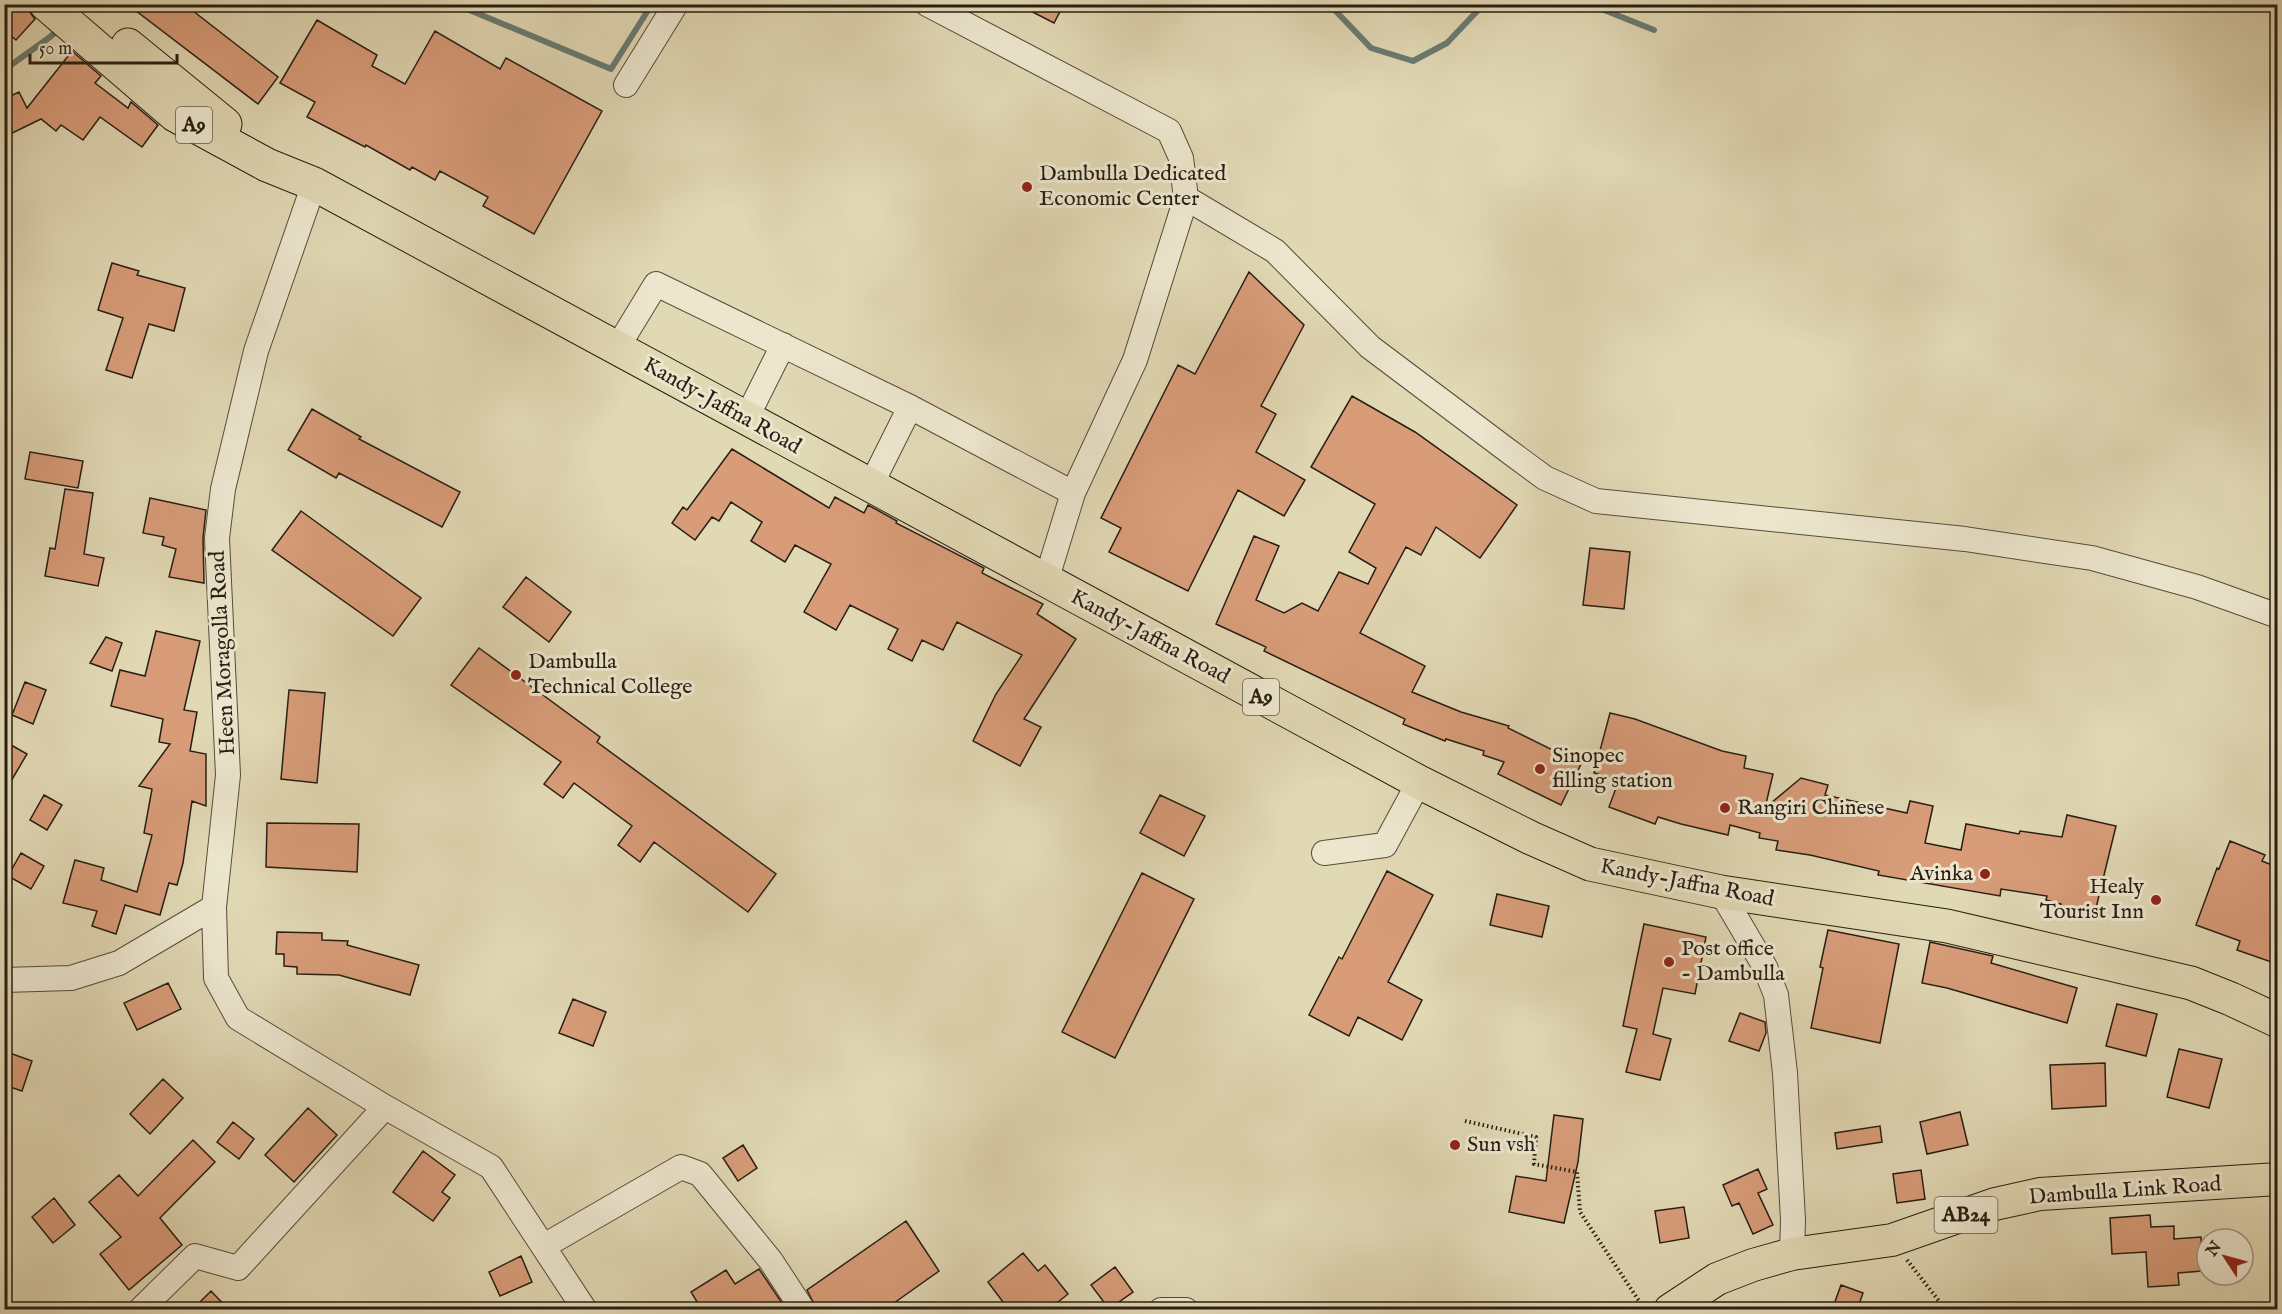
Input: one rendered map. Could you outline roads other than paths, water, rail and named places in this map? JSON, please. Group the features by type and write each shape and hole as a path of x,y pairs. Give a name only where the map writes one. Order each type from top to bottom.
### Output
{"highway":[{"name":"Kandy-Jaffna Road","path":"47,5 92,24 219,120 314,184 1419,782 1531,838 1590,864 1721,892 1947,926 2191,983 2277,1021"}],"main road":[{"name":"Dambulla Link Road","path":"1670,1310 1717,1279 1753,1265 1792,1254 1892,1240 1995,1204 2040,1194 2277,1179"}],"street":[{"path":"626,85 676,4"},
{"path":"927,4 1169,131 1181,158 1186,198 1135,360 1073,493 1046,581"},
{"name":"Heen Moragolla Road","path":"314,184 256,351 223,489 217,538 228,775 214,907 216,978 238,1018 490,1167 585,1310"},
{"path":"1186,198 1275,251 1370,347 1507,450 1545,478 1596,501 1965,539 2092,558 2197,587 2277,616"},
{"path":"617,348 656,284 910,407 1073,493"},
{"path":"746,419 783,345"},
{"path":"870,486 910,407"},
{"path":"1324,853 1385,845 1419,782"},
{"path":"1721,892 1765,967 1776,995 1785,1073 1793,1220 1792,1254"},
{"path":"4,980 71,978 119,963 214,907"},
{"path":"140,1310 195,1256 238,1268 385,1107"},
{"path":"544,1246 681,1167 700,1174 771,1261 803,1310"},
{"path":"1161,1310 1186,1310"}],"waterway":[{"path":"74,15 84,4"},
{"path":"455,4 611,69 652,4"},
{"path":"1329,4 1371,48 1413,61 1447,43 1481,7 1487,4"},
{"path":"1589,4 1654,30"},
{"path":"4,70 60,28"}],"place":[{"name":"Dambulla Dedicated Economic Center","path":"1027,187"},
{"name":"Dambulla Technical College","path":"516,675"},
{"name":"Sinopec filling station","path":"1540,769"},
{"name":"Rangiri Chinese","path":"1725,808"},
{"name":"Avinka","path":"1985,874"},
{"name":"Healy Tourist Inn","path":"2156,900"},
{"name":"Post office - Dambulla","path":"1669,962"},
{"name":"Sun vsh","path":"1455,1145"}]}
